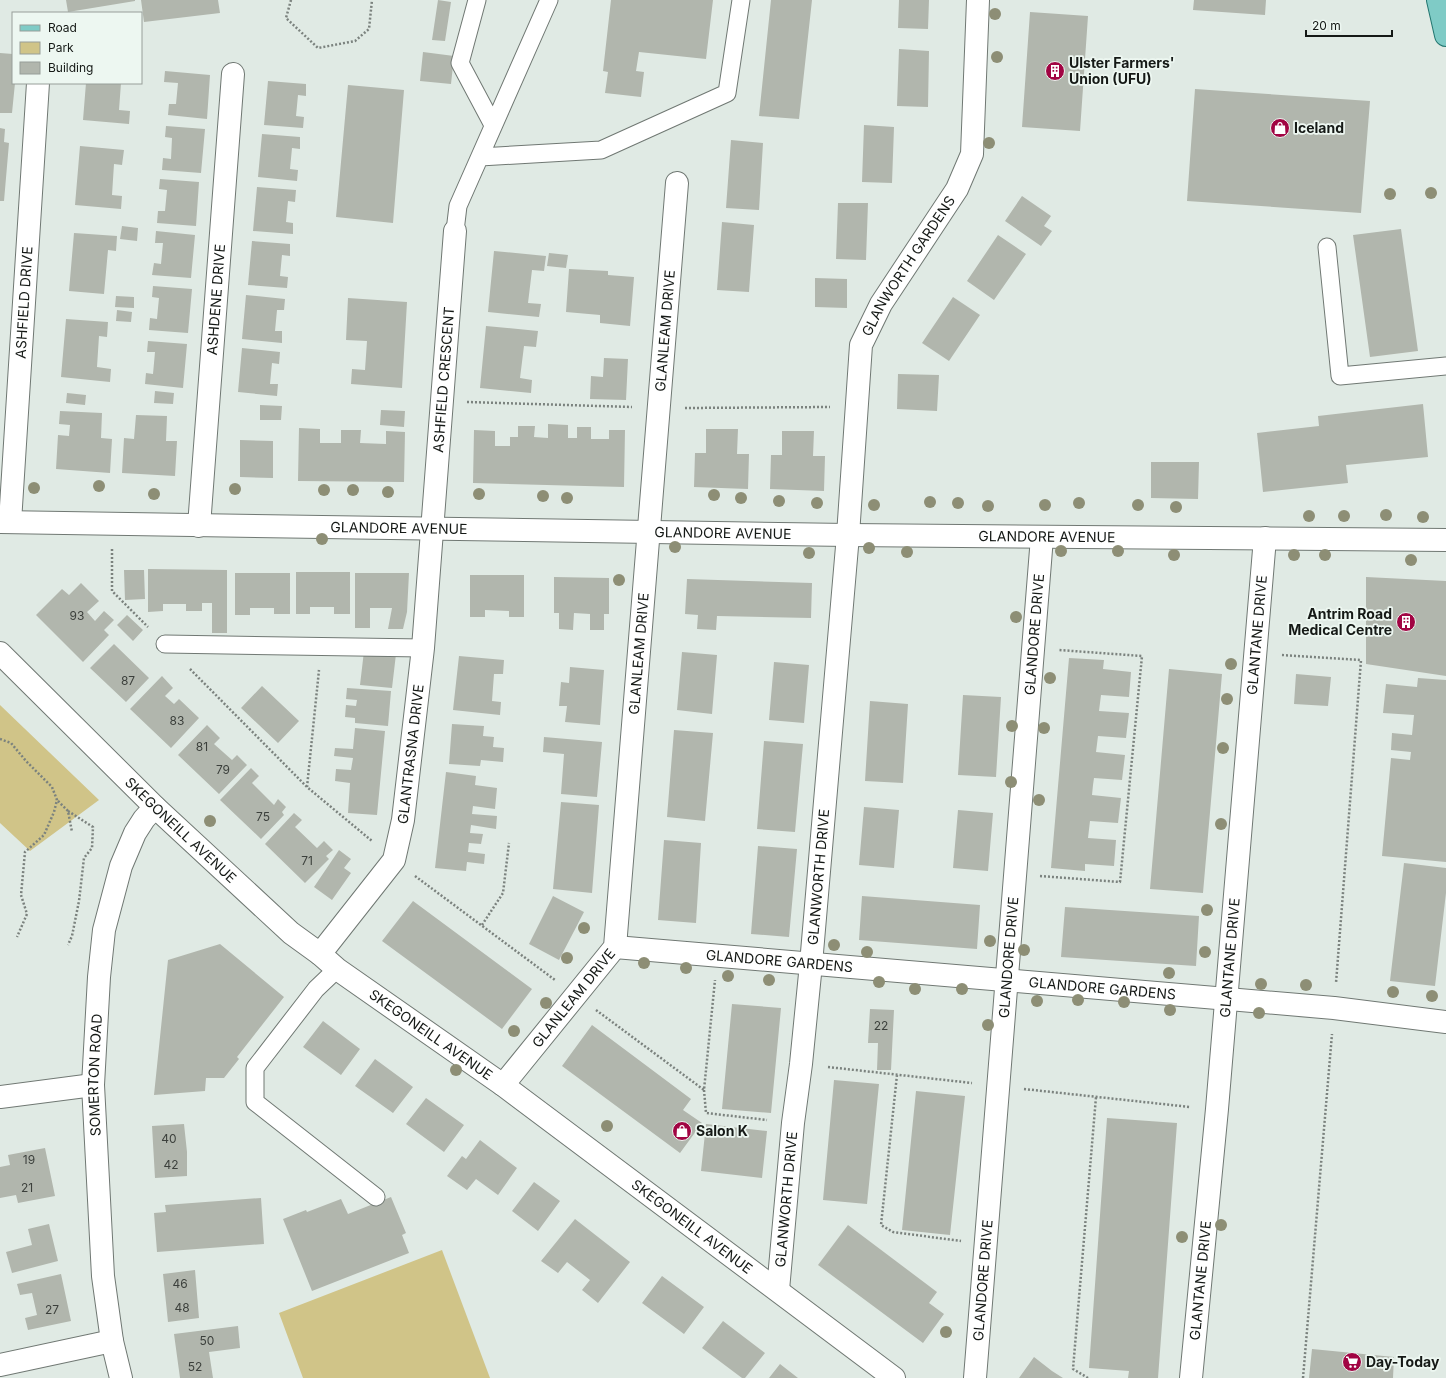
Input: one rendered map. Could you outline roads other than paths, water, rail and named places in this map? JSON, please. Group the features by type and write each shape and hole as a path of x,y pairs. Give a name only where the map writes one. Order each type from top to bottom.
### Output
{"main road":[{"path":"1441,4 1446,35"}],"street":[{"name":"GLANWORTH GARDENS","path":"848,535 861,344 882,304 957,189 972,154 978,0"},
{"name":"ASHDENE DRIVE","path":"199,526 233,74"},
{"name":"ASHFIELD DRIVE","path":"5,522 38,84"},
{"name":"GLANLEAM DRIVE","path":"503,1085 615,947 648,532 660,408 677,183"},
{"name":"ASHFIELD CRESCENT","path":"432,529 455,231"},
{"name":"GLANDORE AVENUE","path":"5,522 848,535 1446,540"},
{"name":"GLANTRASNA DRIVE","path":"320,954 394,860 403,820 423,648 432,529"},
{"name":"GLANWORTH DRIVE","path":"778,1290 793,1123 801,1064 811,964 848,535"},
{"name":"GLANDORE DRIVE","path":"975,1378 987,1244 998,1086 1042,537"},
{"name":"GLANTANE DRIVE","path":"1191,1378 1226,999 1265,538"},
{"name":"SKEGONEILL AVENUE","path":"0,653 155,807 291,933 320,954 337,969 503,1085 894,1378"},
{"name":"SOMERTON ROAD","path":"121,1378 112,1341 103,1276 93,1084 99,977 104,930 114,890 135,833 144,819 155,807"},
{"name":"GLANDORE GARDENS","path":"615,947 1334,1008 1446,1022"},
{"path":"0,1097 93,1084"},
{"path":"0,1365 112,1341"}],"lane":[{"path":"477,0 460,63 493,125"},
{"path":"455,231 458,206 549,0"},
{"path":"480,157 601,150 726,93 741,0"},
{"path":"1327,247 1340,376 1446,366"},
{"path":"164,644 423,648"},
{"path":"337,969 316,989 255,1068 255,1102 376,1197"}],"place":[{"name":"Ulster Farmers' Union (UFU)","path":"1055,71"},
{"name":"Iceland","path":"1280,128"},
{"name":"Antrim Road Medical Centre","path":"1406,622"},
{"name":"Salon K","path":"682,1131"},
{"name":"Day-Today","path":"1352,1362"}]}
